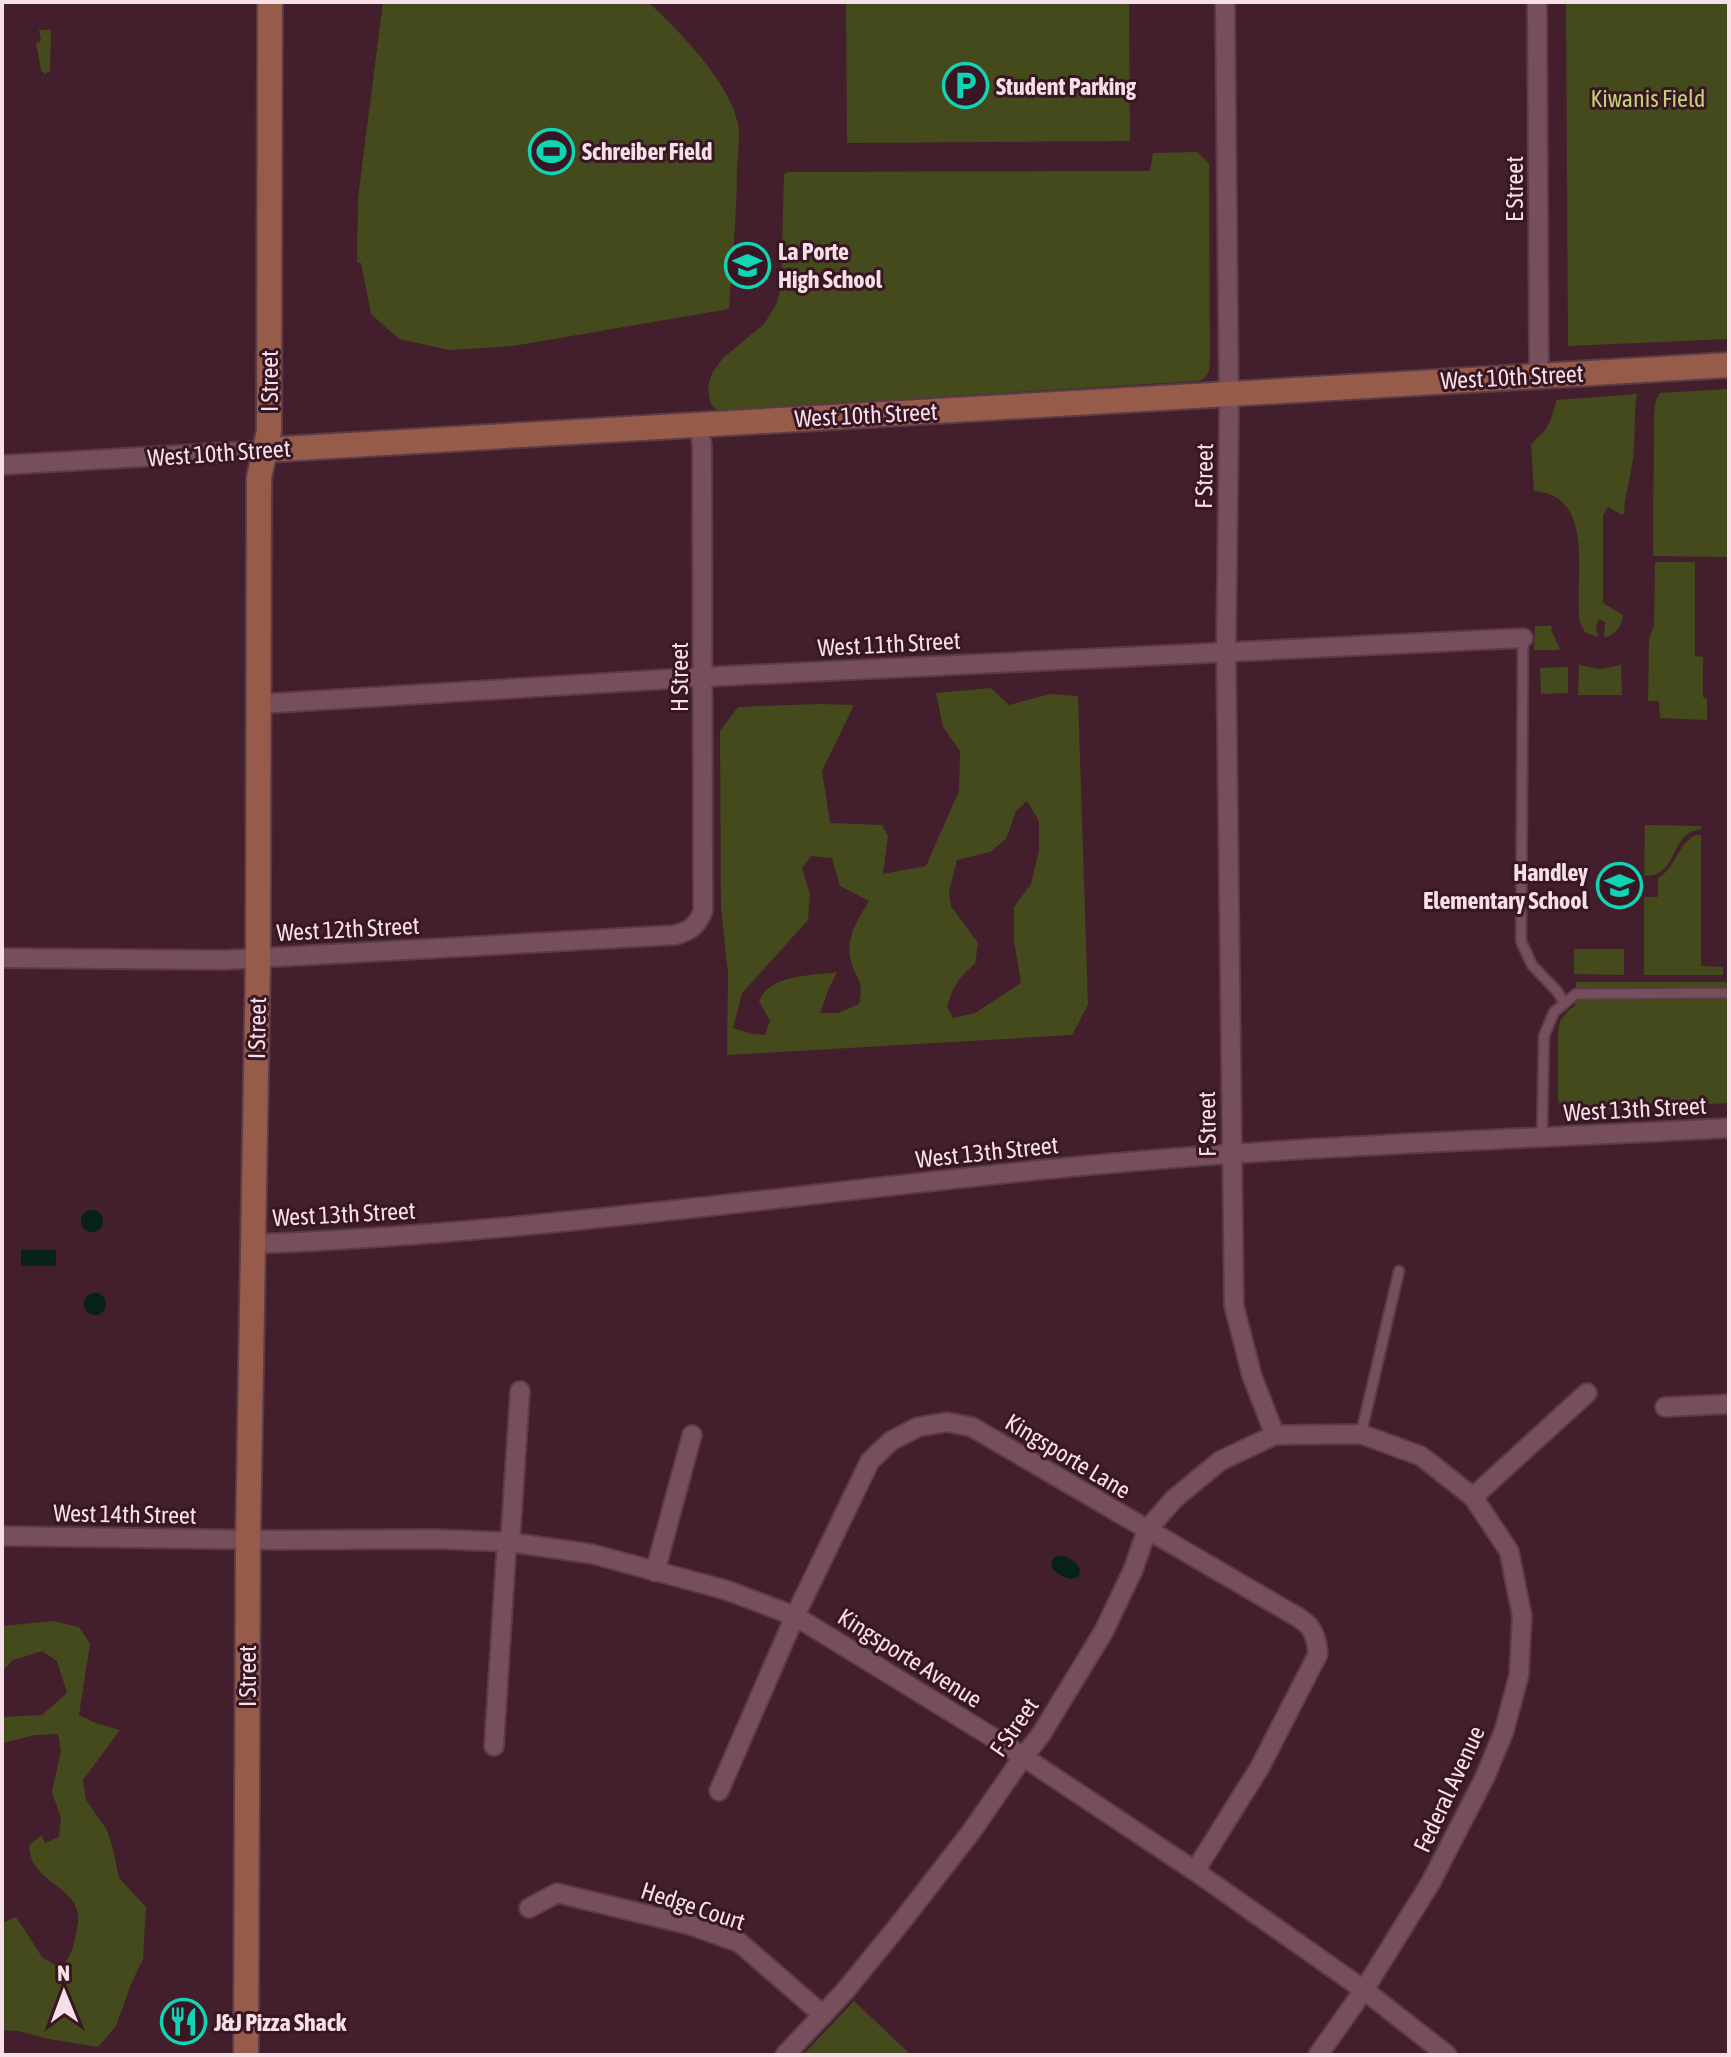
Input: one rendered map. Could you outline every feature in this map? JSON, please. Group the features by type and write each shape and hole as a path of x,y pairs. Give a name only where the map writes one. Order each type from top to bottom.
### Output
{"street":[{"name":"I Street","path":"246,2055 248,1539 258,958 259,478 269,424 270,2"},
{"name":"F Street","path":"785,2055 864,1968 954,1855 1040,1736 1104,1631 1133,1570 1147,1530 1174,1499 1220,1461 1275,1435 1252,1376 1234,1306 1226,651 1229,394 1225,2"},
{"name":"E Street","path":"1537,2 1539,376"},
{"name":"West 10th Street","path":"2,465 1729,365"},
{"name":"H Street","path":"694,927 703,911 702,446 699,425"},
{"name":"West 11th Street","path":"258,704 703,677 1523,638"},
{"name":"West 12th Street","path":"2,958 224,960 675,935 694,927"},
{"name":"West 13th Street","path":"252,1244 455,1232 1062,1168 1231,1154 1729,1128"},
{"path":"494,1746 520,1391"},
{"path":"1473,1497 1587,1393"},
{"path":"1665,1407 1729,1404"},
{"name":"Kingsporte Lane","path":"719,1791 795,1616 870,1461 891,1441 918,1427 947,1422 972,1427 1306,1622 1317,1639 1318,1654 1260,1767 1195,1871"},
{"name":"Federal Avenue","path":"1275,1435 1361,1434 1421,1456 1473,1497 1509,1551 1522,1616 1519,1675 1504,1731 1485,1777 1431,1882 1364,1990 1318,2055"},
{"path":"655,1572 692,1435"},
{"name":"West 14th Street","path":"2,1536 248,1539"},
{"name":"Kingsporte Avenue","path":"248,1539 508,1542 592,1554 726,1590 795,1616 1023,1757 1195,1871 1364,1990 1447,2055"},
{"name":"Hedge Court","path":"529,1908 557,1893 690,1925 740,1943 823,2015"}],"lane":[{"path":"1523,638 1521,941 1532,965 1565,1003"},
{"path":"1542,1138 1544,1036 1554,1012 1576,994 1729,993"},
{"path":"1361,1434 1399,1271"}],"green space":[{"name":"Schreiber Field","path":"383,2 648,2 688,42 714,74 733,108 738,124 729,309 513,346 449,350 399,339 371,314 361,263 357,262 358,198"},
{"path":"846,2 1129,2 1130,141 847,143"},
{"name":"Kiwanis Field","path":"1566,2 1729,2 1729,339 1568,346"},
{"path":"39,30 51,30 50,71 45,74 41,70 36,43 41,41"},
{"path":"1197,152 1209,163 1210,361 1205,378 1199,381 720,410 710,402 708,387 712,373 723,358 764,324 777,303 781,286 784,175 787,172 1150,171 1153,153"},
{"path":"1729,389 1729,557 1653,556 1656,400 1660,393"},
{"path":"1637,394 1634,449 1624,513 1622,515 1608,507 1603,515 1603,603 1623,615 1617,630 1604,638 1605,622 1599,619 1596,626 1598,637 1585,632 1580,623 1575,524 1567,508 1554,496 1534,491 1531,445 1546,428 1557,400"},
{"path":"1655,562 1695,562 1695,656 1703,657 1703,697 1707,699 1707,720 1660,718 1659,701 1648,701"},
{"path":"1535,626 1552,626 1560,649 1534,650"},
{"path":"1579,665 1600,669 1621,665 1622,695 1578,695"},
{"path":"1568,667 1568,693 1541,694 1540,668"},
{"path":"991,688 1009,705 1050,694 1078,696 1088,1005 1072,1035 727,1055 728,973 721,907 720,731 738,707 854,705 822,771 830,823 882,825 888,836 883,874 926,866 959,791 960,751 943,727 936,693","holes":["1027,801 1039,821 1039,851 1031,884 1014,907 1014,941 1021,983 975,1013 953,1018 947,1007 949,1000 957,983 975,964 978,943 951,906 949,892 957,860 990,852 1006,839 1016,811","811,856 832,858 840,886 869,901 854,929 850,944 851,961 860,985 859,1004 838,1013 820,1013 837,972 792,978 772,986 759,1001 770,1021 765,1035 733,1028 742,993 808,920 810,894 802,868"]},
{"path":"1645,825 1701,826 1701,829 1685,836 1663,870 1644,876"},
{"path":"1696,835 1701,835 1701,966 1723,967 1723,975 1644,975 1644,897 1658,897 1658,878"},
{"path":"1574,949 1624,949 1624,975 1574,974"},
{"path":"1576,982 1729,982 1729,1103 1563,1112 1558,1100 1558,1033 1560,1021 1575,1006"},
{"path":"53,1621 79,1627 90,1644 79,1715 120,1730 83,1780 86,1800 107,1830 119,1878 146,1907 143,1959 116,2026 98,2047 2,2030 2,1923 16,1917 42,1957 61,1968 73,1948 78,1921 75,1904 36,1867 29,1845 42,1835 45,1843 59,1837 61,1818 52,1792 61,1751 58,1734 2,1742 2,1717 42,1715 67,1693 57,1661 42,1651 13,1660 2,1671 2,1626"},
{"path":"854,2001 911,2055 803,2055"}],"shaded area":[{"path":"88,1210 96,1210 103,1221 96,1232 88,1232 81,1225 81,1217"},
{"path":"21,1250 56,1250 56,1266 21,1266"},
{"path":"95,1293 103,1296 106,1304 103,1312 95,1315 87,1312 84,1304 87,1296"},
{"path":"1056,1556 1076,1563 1080,1569 1079,1576 1069,1578 1053,1570 1051,1562"}],"place":[{"name":"Student Parking","path":"965,86"},
{"name":"Schreiber Field","path":"551,151"},
{"name":"La Porte High School","path":"747,265"},
{"name":"Handley Elementary School","path":"1619,886"},
{"name":"J&J Pizza Shack","path":"183,2022"}]}
